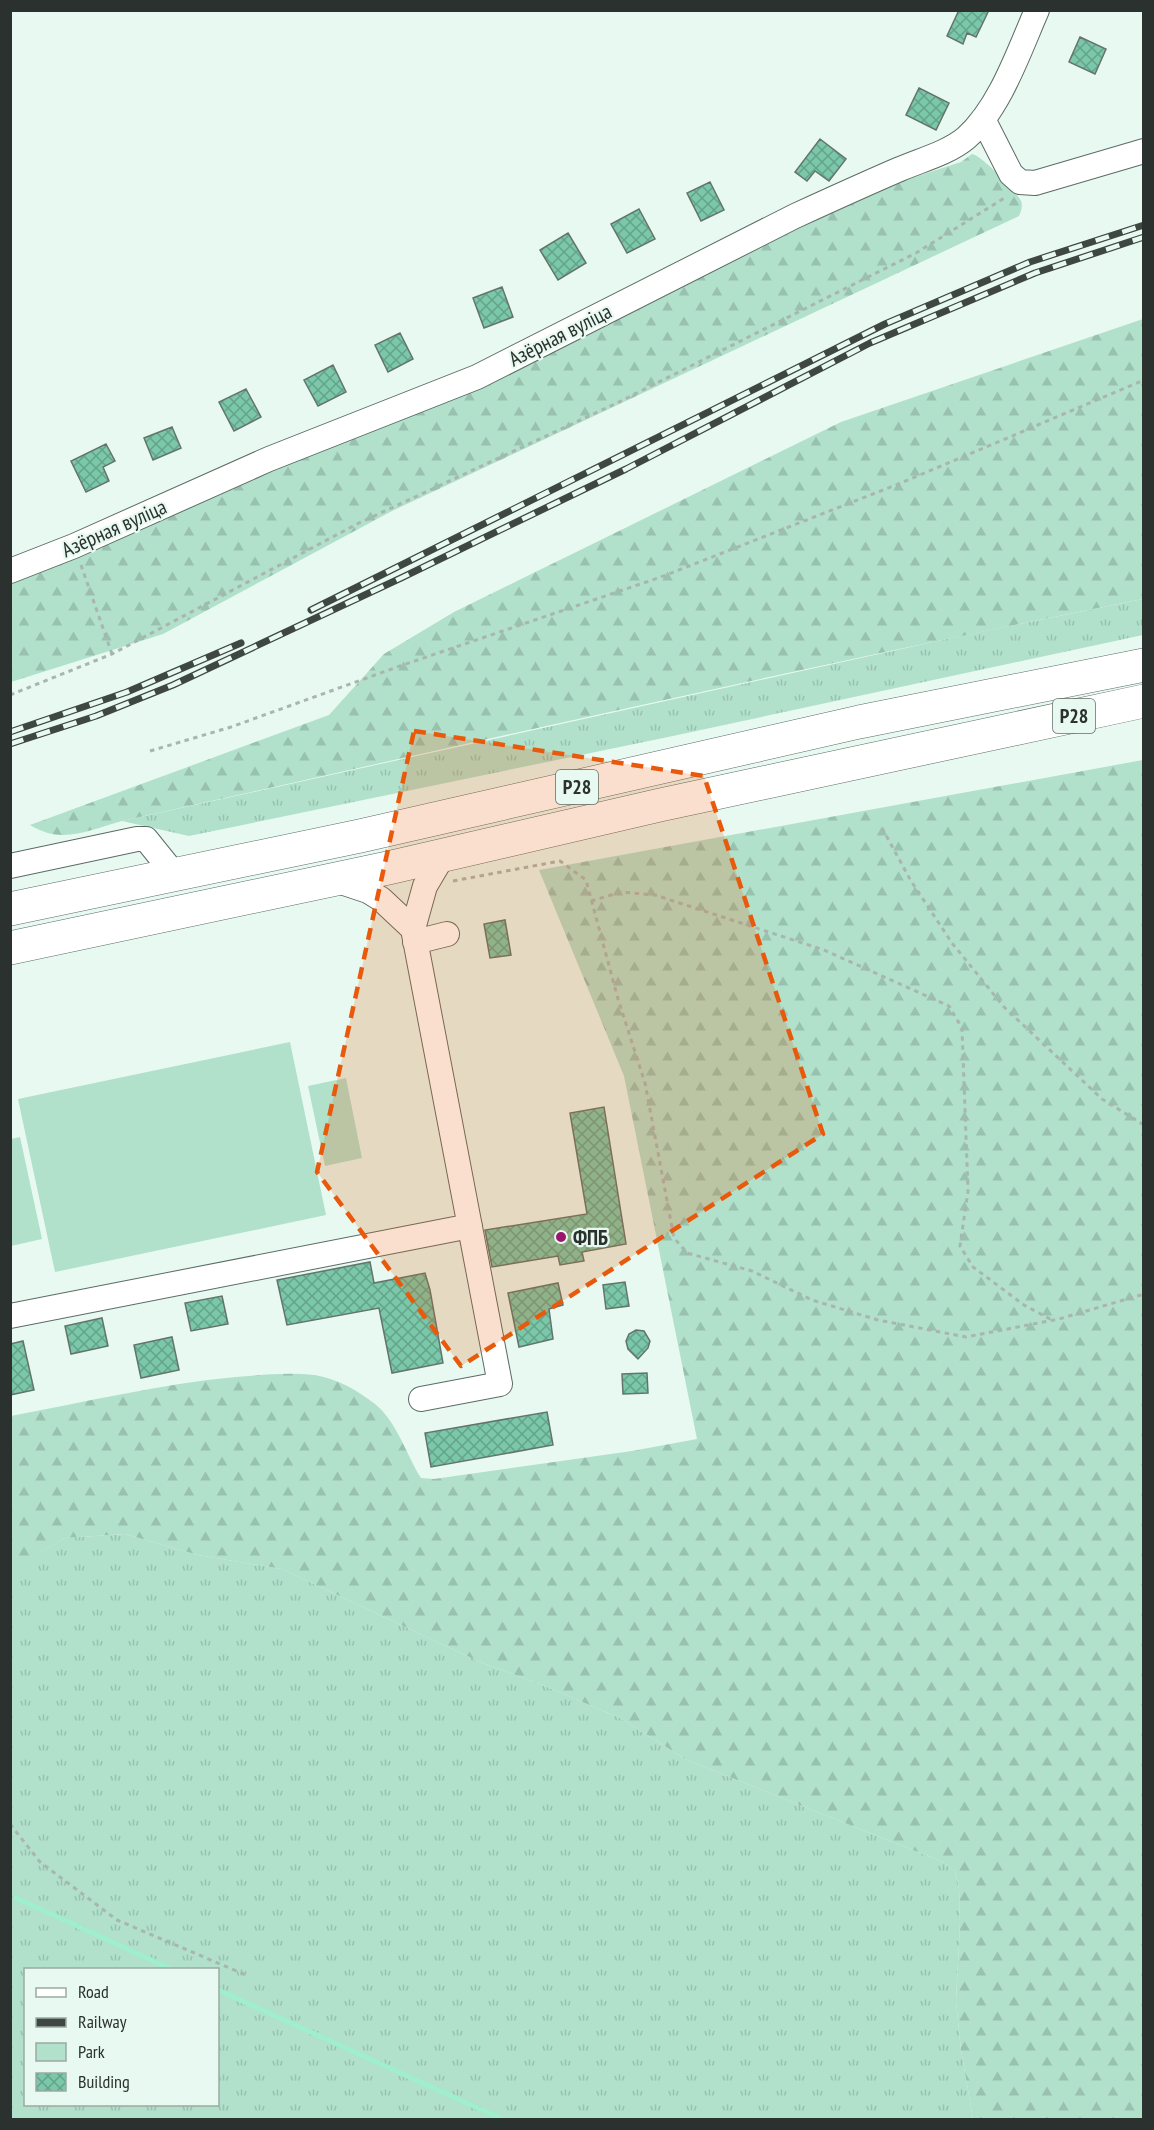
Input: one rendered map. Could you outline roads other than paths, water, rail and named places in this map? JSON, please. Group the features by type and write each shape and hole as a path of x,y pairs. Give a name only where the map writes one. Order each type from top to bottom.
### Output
{"highway":[{"name":"Р28","path":"10,909 360,836 859,722 1143,665"},
{"name":"Р28","path":"10,948 388,868 1143,700"}],"street":[{"name":"Азёрная вуліца","path":"10,571 74,546 269,459 477,377 795,216 944,151 965,138 983,119 997,98 1037,10"},
{"path":"983,119 1011,174 1020,182 1035,183 1143,151"},
{"path":"10,866 146,839 175,875"},
{"path":"421,1399 500,1384 414,935 425,886 444,854"},
{"path":"332,879 368,891 381,899 414,935 447,934"},
{"path":"10,1316 470,1226"}],"waterway":[{"path":"16,1898 169,1968"},
{"path":"219,1990 504,2120"}],"railway":[{"path":"311,610 885,324 1030,262 1144,225"},
{"path":"10,744 96,716 173,685 626,469 870,343 1035,273 1144,237"},
{"path":"10,732 127,692 241,643"}],"place":[{"name":"ФПБ","path":"561,1237"}]}
